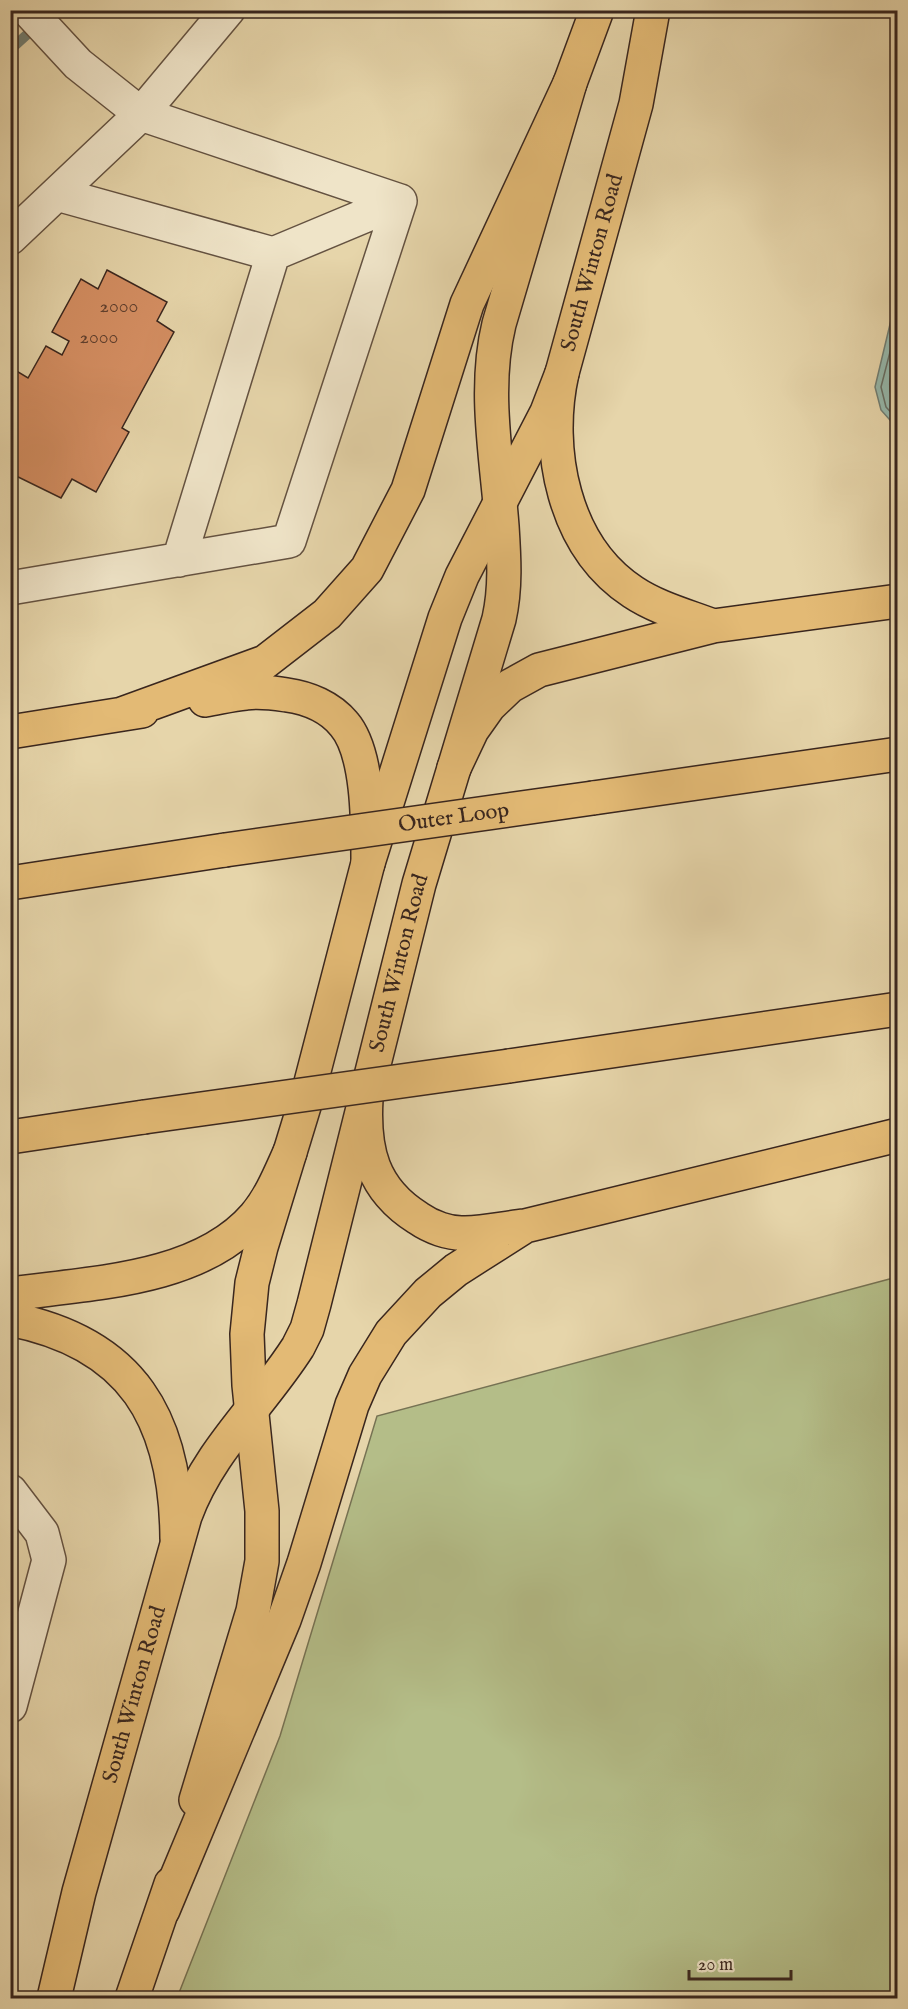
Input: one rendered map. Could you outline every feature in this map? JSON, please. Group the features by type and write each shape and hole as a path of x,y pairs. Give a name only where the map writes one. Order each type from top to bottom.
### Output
{"main road":[{"name":"South Winton Road","path":"54,1998 79,1892 177,1538 199,1483 219,1450 292,1355 307,1329 417,892 493,644 502,607 504,561 492,401 493,354 499,324 570,83 597,10"},
{"name":"South Winton Road","path":"132,1998 163,1910 253,1611 260,1578 263,1528 247,1341 251,1289 261,1247 309,1090 368,863 445,618 462,576 547,412 562,373 636,104 653,10"},
{"path":"122,714 265,662 327,614 367,569 408,490 467,304 570,83"},
{"path":"562,373 556,412 558,463 568,502 586,541 613,577 631,591 654,604 713,626"},
{"path":"454,768 472,730 489,706 510,686 525,677 558,665 713,626 897,601"},
{"path":"10,732 246,693 263,692 306,699 328,710 345,725 357,750 367,812 368,863"},
{"name":"Outer Loop","path":"10,883 897,754"},
{"path":"10,1137 897,1009"},
{"path":"366,1099 365,1129 373,1166 385,1189 404,1208 426,1223 451,1232 465,1233 525,1226 897,1135"},
{"path":"10,1294 151,1273 205,1253 228,1241 254,1217 274,1188 291,1152"},
{"path":"163,1910 290,1603 352,1405 365,1375 391,1333 428,1293 456,1270 525,1226"},
{"path":"10,1319 51,1329 84,1343 111,1362 132,1385 152,1413 168,1453 175,1491 177,1538"}],"lane":[{"path":"28,10 78,64 141,114 400,201"},
{"path":"10,238 141,114 228,10"},
{"path":"57,194 273,254 400,201"},
{"path":"10,588 289,541 400,201"},
{"path":"179,560 273,254"},
{"path":"10,1491 42,1533 49,1560 10,1706"}],"green space":[{"path":"897,1277 897,1998 177,1998 280,1736 377,1416"}],"water":[{"path":"897,295 898,428 881,410 875,387"}],"building":[{"path":"107,270 167,302 157,321 174,332 122,428 129,432 96,492 72,479 61,498 10,473 10,451 13,447 10,445 10,378 15,370 28,378 46,346 62,355 69,341 52,332 81,279 98,289"}],"waterway":[{"path":"10,50 54,10"}]}
